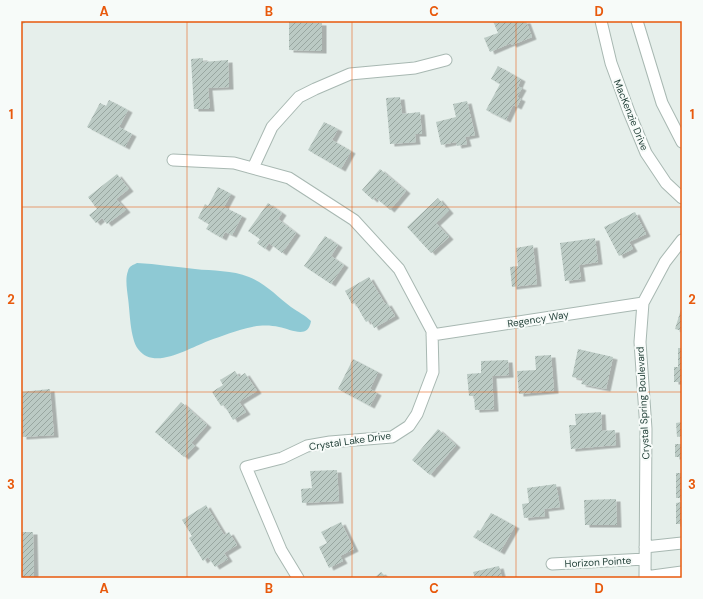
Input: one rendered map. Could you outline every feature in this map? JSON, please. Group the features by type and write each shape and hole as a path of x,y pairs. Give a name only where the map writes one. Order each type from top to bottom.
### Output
{"street":[{"name":"MacKenzie Drive","path":"601,21 611,63 646,152 666,182 682,198"},
{"path":"637,21 662,103 682,142"},
{"path":"253,168 272,127 280,116 299,97 350,74 416,68 446,60"},
{"name":"Crystal Lake Drive","path":"173,160 234,163 289,178 354,220 399,269 432,331 433,372 417,414 409,426 392,437 330,442 307,446 282,458 246,467 281,550 298,578"},
{"name":"Crystal Spring Boulevard","path":"645,577 646,429 640,342 643,303 665,262 682,240"},
{"name":"Regency Way","path":"432,335 643,303"},
{"path":"645,547 682,543"},
{"name":"Horizon Pointe","path":"552,564 645,559"},
{"path":"645,577 682,572"}],"water":[{"path":"137,263 229,272 249,277 266,286 291,307 309,319 311,321 309,327 303,332 298,332 273,326 255,326 224,335 172,356 153,358 145,355 138,349 133,338 127,277 129,268"}],"building":[{"path":"493,21 526,21 532,37 512,45 511,43 490,52 484,38 498,33"},
{"path":"289,22 322,23 322,51 289,50"},
{"path":"203,58 203,62 228,60 229,87 208,88 210,109 194,109 191,59"},
{"path":"498,66 521,79 518,86 522,88 517,97 521,99 517,107 513,105 506,120 486,110 500,84 491,79"},
{"path":"400,97 402,114 420,112 422,134 415,134 416,142 390,144 386,98"},
{"path":"109,100 128,110 119,127 132,134 125,147 87,127 100,103 106,106"},
{"path":"467,101 475,135 465,137 467,144 457,146 456,142 441,145 436,122 456,117 453,104"},
{"path":"324,122 338,129 332,140 351,151 341,169 308,150"},
{"path":"380,169 406,191 390,210 375,197 373,200 362,190"},
{"path":"117,174 129,189 116,199 126,210 107,224 102,218 96,223 89,215 97,209 88,197"},
{"path":"218,187 231,194 224,207 242,216 232,235 225,232 222,238 206,229 209,224 198,218 205,204 208,206"},
{"path":"438,198 449,211 436,223 449,237 431,253 407,227"},
{"path":"268,203 282,213 278,219 296,233 282,253 269,243 265,249 257,243 260,239 248,231"},
{"path":"635,212 646,234 629,242 633,249 619,256 604,227"},
{"path":"325,236 338,245 331,256 344,265 331,284 304,266"},
{"path":"595,238 598,262 579,265 581,279 565,281 560,243"},
{"path":"533,245 537,284 512,287 510,267 518,266 516,248"},
{"path":"369,277 385,304 387,303 395,316 374,328 370,320 366,322 355,303 352,304 345,291"},
{"path":"682,306 682,331 675,329"},
{"path":"678,348 682,348 682,382 674,382 674,367 678,367"},
{"path":"578,349 613,357 606,389 581,384 583,379 572,377"},
{"path":"551,355 554,391 519,394 517,371 536,370 535,356"},
{"path":"353,359 378,372 370,389 377,393 370,406 338,389"},
{"path":"508,360 509,375 492,376 494,409 475,410 474,396 469,396 467,374 481,373 481,361"},
{"path":"235,371 239,377 245,373 257,391 239,402 246,412 233,420 224,405 221,406 212,392 223,385 220,380"},
{"path":"50,389 54,435 22,437 21,392"},
{"path":"181,402 207,425 191,443 195,446 184,457 155,432"},
{"path":"601,412 602,431 615,430 616,445 571,449 569,425 576,425 575,414"},
{"path":"682,422 682,436 677,437 676,423"},
{"path":"438,429 456,445 430,475 412,460"},
{"path":"675,444 682,444 682,457 675,457"},
{"path":"337,470 339,501 302,503 301,489 312,488 310,471"},
{"path":"676,473 682,473 682,498 676,498"},
{"path":"556,484 560,507 544,509 545,516 524,518 522,504 529,503 527,488"},
{"path":"616,499 617,525 585,525 584,500"},
{"path":"682,502 682,524 676,524 676,503"},
{"path":"206,505 224,535 229,532 237,545 224,553 228,559 215,567 208,557 203,561 189,538 192,536 182,520"},
{"path":"491,513 515,526 500,552 473,537 478,530 480,531"},
{"path":"341,522 354,549 340,556 343,561 329,568 319,547 327,543 321,532"},
{"path":"21,532 33,532 34,578 21,578"},
{"path":"499,566 502,578 475,578 473,572"},
{"path":"381,572 387,578 374,578"}]}
